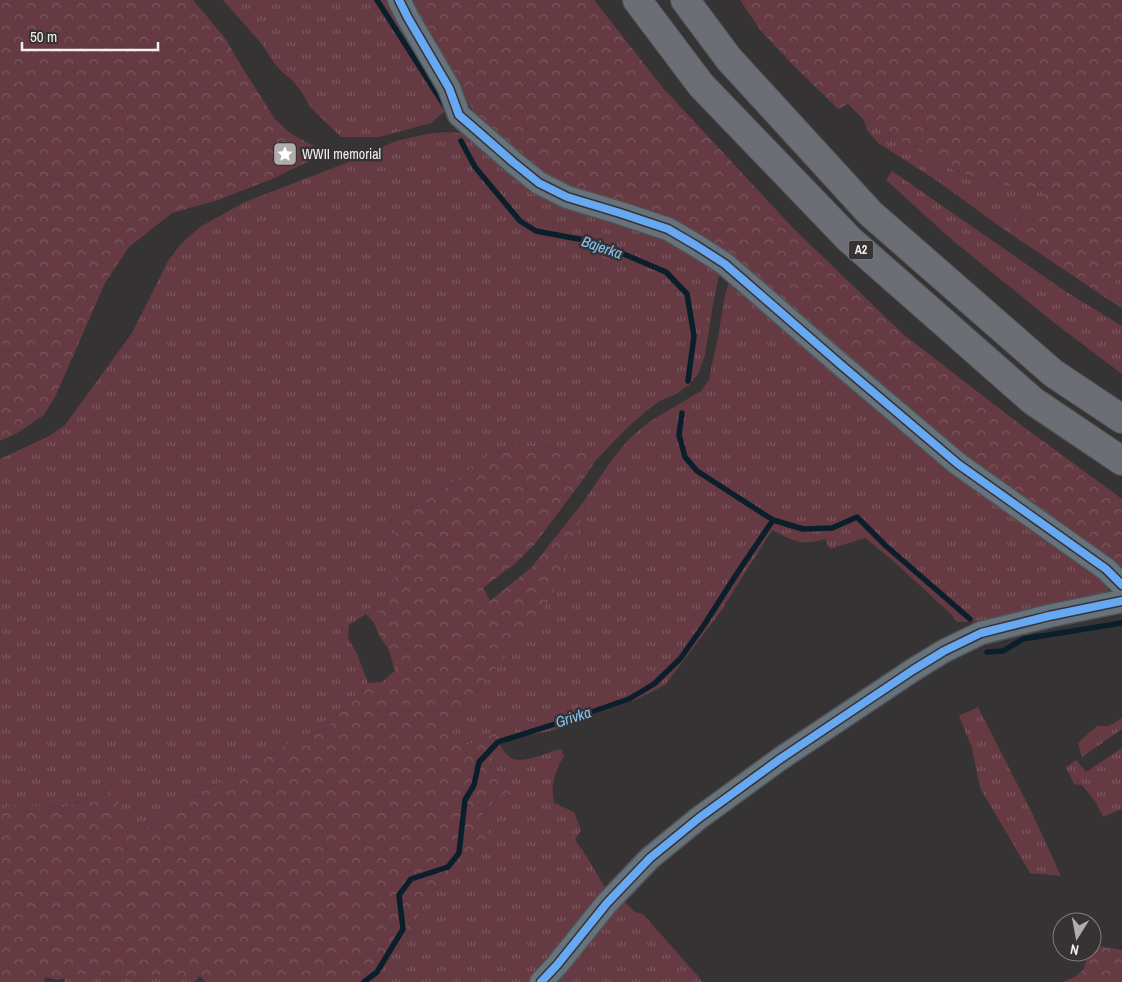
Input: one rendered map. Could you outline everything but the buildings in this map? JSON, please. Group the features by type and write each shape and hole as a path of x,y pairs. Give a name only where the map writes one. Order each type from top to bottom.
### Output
{"highway":[{"name":"A2","path":"637,0 701,85 849,239 1033,401 1122,461"},
{"name":"A2","path":"685,0 729,59 870,213 1053,373 1122,419"}],"street":[{"path":"399,0 449,88 459,115 513,162 539,183 567,198 668,229 725,264 958,464 1106,569 1122,585"},
{"path":"541,982 607,903 650,858 699,818 780,758 913,670 944,651 981,633 1048,616 1122,601"}],"green space":[{"path":"0,0 193,0 225,38 275,119 290,133 326,153 272,179 218,200 172,213 129,247 105,283 55,397 44,415 17,433 0,441"},
{"path":"223,0 393,0 448,93 444,112 431,123 379,137 341,137 310,107 302,92 282,72 262,44"},
{"path":"408,0 594,0 663,88 792,227 903,334 1009,416 1122,499 1122,567 1109,556 991,476 931,430 718,251 565,187 531,170 476,115 421,27"},
{"path":"740,0 1122,0 1122,269 1106,298 999,226 1009,215 1031,224 1039,216 1045,188 1027,189 978,180 946,166 864,120 848,104 838,109 761,31"},
{"path":"864,120 946,166 978,180 1027,189 1046,188 1039,216 1031,224 1009,215 999,226 936,180 878,143 867,130"},
{"path":"446,132 460,133 471,137 660,232 720,270 705,355 698,374 689,385 676,394 660,401 645,412 595,461 581,450 513,445 489,454 442,490 391,519 402,563 374,623 366,614 349,625 348,638 357,654 368,683 327,728 297,738 263,760 173,805 160,824 141,829 125,826 116,814 115,791 64,807 14,805 0,810 0,459 49,436 65,425 132,333 168,261 181,244 200,227 245,202 346,163 396,141"},
{"path":"892,171 1068,293 1122,326 1122,374 1048,318 951,239 886,180"},
{"path":"1122,269 1122,308 1106,298"},
{"path":"734,282 1108,580 1108,591 1101,599 1033,613 957,622 951,614 892,560 865,538 830,549 825,539 809,542 797,541 772,530 721,611 665,685 635,700 555,730 519,736 511,728 490,733 476,742 462,746 450,739 451,726 495,668 528,633 551,595 585,511 584,501 613,458 630,438 649,422 701,391 709,380 725,295 728,285"},
{"path":"513,445 582,450 595,461 534,545 517,562 483,588 490,601 532,567 584,501 585,511 552,595 528,633 495,668 451,726 450,739 462,746 476,742 490,733 511,728 519,736 488,749 497,770 509,781 511,796 500,794 483,815 489,832 482,847 454,877 428,894 414,926 372,982 205,982 200,976 192,982 171,974 121,978 78,974 58,980 45,977 44,982 0,982 0,810 14,805 64,807 115,791 124,796 116,806 116,814 125,826 141,829 160,824 173,805 263,760 297,738 327,728 368,683 382,682 395,671 389,650 374,623 402,563 391,519 442,490 489,454"},
{"path":"978,707 1032,813 1061,876 1030,873 980,788 972,748 959,716"},
{"path":"1122,718 1122,729 1082,757 1078,743 1097,726 1109,726"},
{"path":"499,744 509,757 518,760 561,749 564,756 554,778 554,803 574,812 581,830 575,840 606,889 533,982 372,982 414,926 428,894 438,888 489,832 483,816 500,794 510,796 509,781 497,770 488,749"},
{"path":"1122,748 1122,809 1103,817 1095,801 1082,785 1074,784 1066,767 1076,760 1086,772"},
{"path":"621,898 635,912 643,914 703,982 558,982 577,950"},
{"path":"1102,947 1122,950 1122,982 1062,982 1075,977 1084,969 1086,962 1102,962"},
{"path":"78,974 121,978 171,974 192,982 64,982 65,978"}],"waterway":[{"name":"Bajerka","path":"377,0 446,108"},
{"name":"Bajerka","path":"461,141 475,167 520,221 536,231 593,241 666,272 687,294 694,336 688,381"},
{"name":"Bajerka","path":"682,413 679,435 685,457 697,471 773,520"},
{"name":"Grivka","path":"364,982 377,972 403,929 399,895 411,879 448,867 459,853 465,800 474,785 479,762 498,742 629,699 654,684 680,659 773,520 803,529 832,528 857,517 886,546 970,619"},
{"path":"987,652 1003,651 1023,639 1122,623"}],"cycle path":[{"path":"399,0 449,88 459,115 513,162 539,183 567,197 668,229 725,264 958,464 1106,569 1122,585"},
{"path":"541,982 607,903 650,858 699,818 780,759 913,670 944,651 981,633 1049,616 1122,601"}],"place":[{"name":"WWII memorial","path":"285,154"}]}
